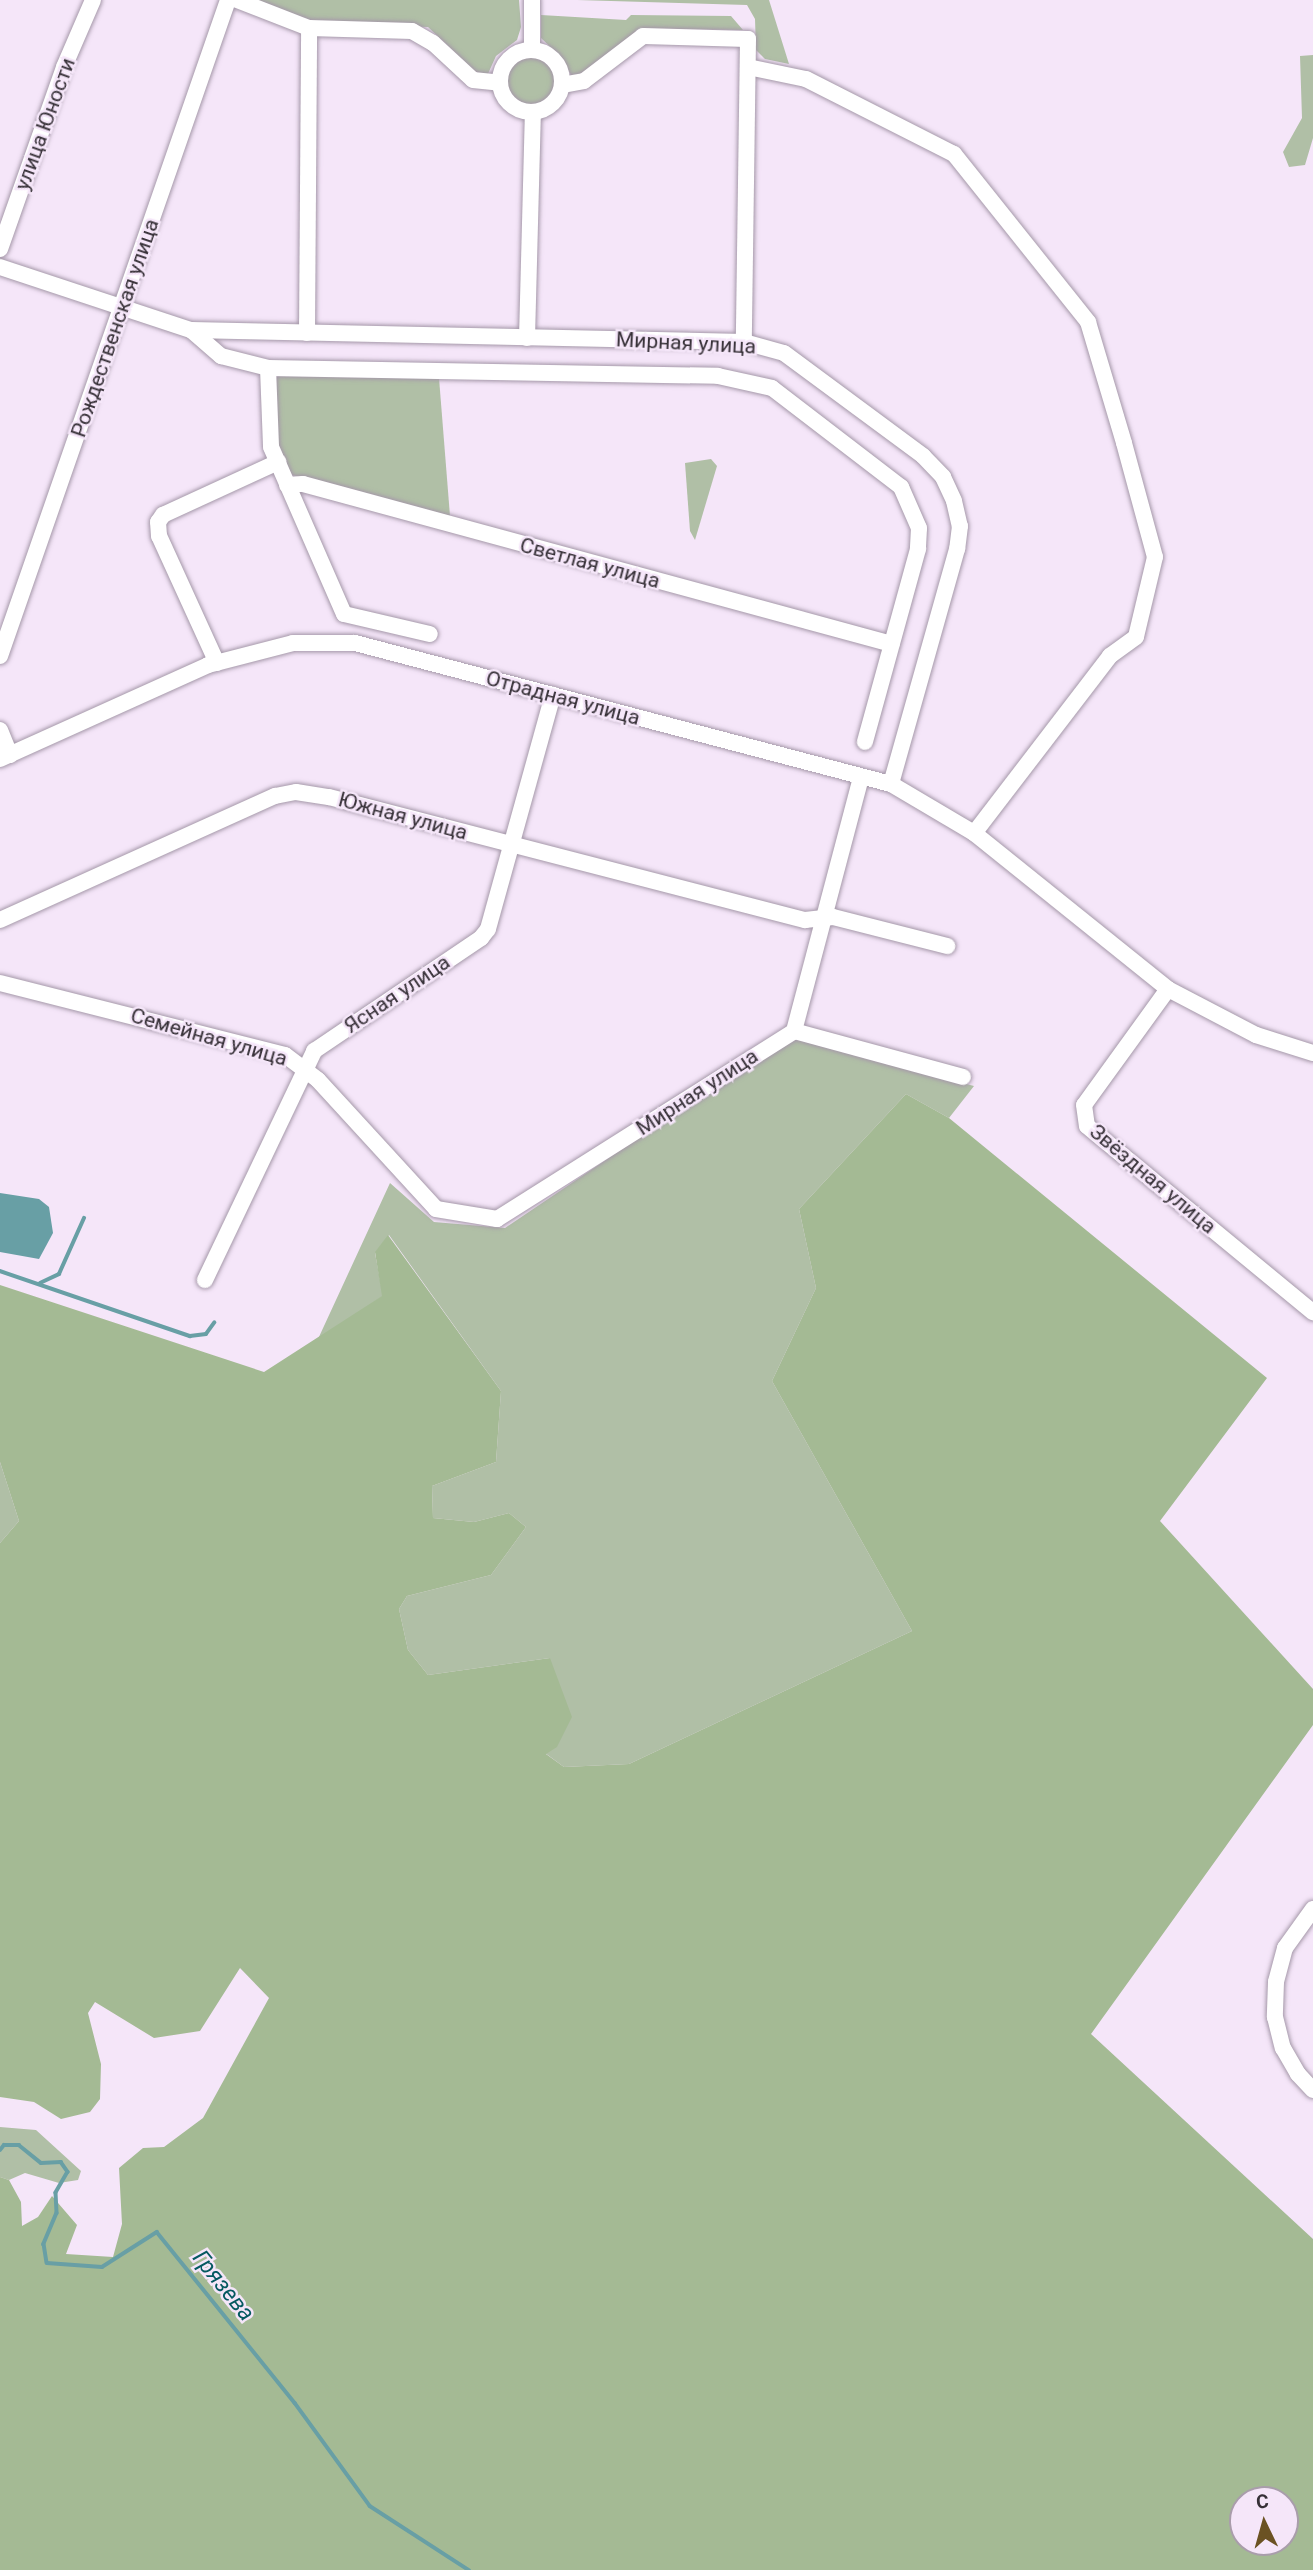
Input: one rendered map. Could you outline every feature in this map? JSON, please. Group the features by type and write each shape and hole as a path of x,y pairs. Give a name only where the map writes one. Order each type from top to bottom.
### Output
{"street":[{"name":"улица Юности","path":"0,249 64,67 93,0"},
{"name":"Рождественская улица","path":"0,656 124,308 228,0"},
{"path":"237,0 309,28 412,31 433,43 472,80 483,85 500,83"},
{"path":"532,50 533,0"},
{"path":"307,333 309,28"},
{"path":"562,85 584,81 643,36 748,39 744,342"},
{"path":"532,50 554,61 562,85 552,104 533,112 509,103 500,83 511,58 532,50"},
{"path":"748,67 806,79 954,154 1088,322 1120,429 1155,558 1136,637 1110,656 974,833"},
{"path":"527,338 533,112"},
{"name":"Мирная улица","path":"0,267 191,330 744,342 784,353 923,456 943,477 954,501 960,526 957,550 891,784"},
{"name":"Мирная улица","path":"191,330 220,356 268,368 718,376 772,388 901,487 913,508 919,528 918,550 865,742"},
{"path":"268,368 271,447 344,614 429,634"},
{"path":"217,663 159,536 158,522 163,515 278,462"},
{"name":"Светлая улица","path":"287,485 303,484 892,644"},
{"name":"Отрадная улица","path":"5,757 217,663 293,643 355,643 891,784 974,833 1100,930 1168,989 1256,1035 1313,1053"},
{"name":"Ясная улица","path":"205,1280 304,1066 322,1044 481,938 488,929 553,695"},
{"path":"0,730 5,757"},
{"path":"861,776 794,1031 963,1077"},
{"name":"Южная улица","path":"0,920 275,796 296,792 329,797 805,920 833,917 947,946"},
{"name":"Семейная улица","path":"0,983 244,1044 304,1066 383,1151"},
{"name":"Звёздная улица","path":"1168,989 1084,1105 1087,1126 1313,1312"},
{"name":"Мирная улица","path":"383,1151 436,1209 488,1219 508,1217 794,1031"},
{"path":"1313,1909 1285,1948 1276,1982 1275,2017 1283,2048 1298,2074 1313,2090"}],"shaded area":[{"path":"255,0 519,0 521,27 517,40 496,56 487,76 480,76 428,27 305,23"},
{"path":"577,0 769,0 789,64 765,59 756,50 755,19 747,5"},
{"path":"541,15 626,20 631,15 731,16 743,30 644,29 582,77 573,78 560,56 541,38"},
{"path":"1313,55 1313,138 1305,165 1289,167 1283,152 1302,118 1300,56"},
{"path":"531,56 549,63 556,81 549,99 531,106 513,99 506,81 513,63"},
{"path":"279,375 439,378 450,516 292,475 278,449 274,380"},
{"path":"711,459 717,466 695,540 690,531 685,463"},
{"path":"795,1039 974,1086 949,1118 906,1094 799,1209 816,1288 772,1381 912,1631 629,1764 564,1767 545,1753 550,1658 428,1675 408,1650 399,1609 407,1596 491,1575 526,1527 509,1513 474,1522 433,1518 432,1486 496,1462 501,1391 389,1235 375,1253 383,1296 318,1339 390,1183 434,1222 505,1228 782,1041"},
{"path":"906,1094 949,1118 1267,1378 1160,1521 1313,1689 1313,1725 1091,2034 1313,2239 1313,2570 0,2570 0,2177 9,2180 21,2202 22,2226 38,2217 52,2196 77,2225 66,2254 113,2257 122,2224 119,2168 143,2148 164,2147 203,2118 269,1998 240,1968 200,2031 154,2038 95,2002 88,2013 101,2064 100,2099 90,2112 61,2119 34,2102 0,2097 0,1543 19,1521 0,1462 0,1285 264,1372 382,1296 375,1252 388,1235 501,1391 496,1462 432,1486 433,1518 474,1522 509,1513 526,1527 491,1575 407,1596 399,1609 408,1650 428,1675 550,1658 572,1717 557,1747 546,1754 564,1767 629,1764 912,1631 772,1381 816,1288 799,1209"},
{"path":"0,1193 39,1199 49,1207 53,1233 39,1259 0,1252"},
{"path":"0,1462 19,1521 0,1543"},
{"path":"0,2127 36,2130 81,2171 78,2180 59,2183 25,2173 9,2180 0,2177"}],"waterway":[{"path":"40,1283 59,1274 84,1218"},
{"path":"0,1271 190,1336 206,1334 214,1323"},
{"name":"Грязева","path":"0,2150 4,2145 19,2145 41,2163 61,2162 68,2172 56,2193 57,2213 44,2244 47,2263 102,2267 157,2232 295,2403 370,2506 469,2570"}]}
